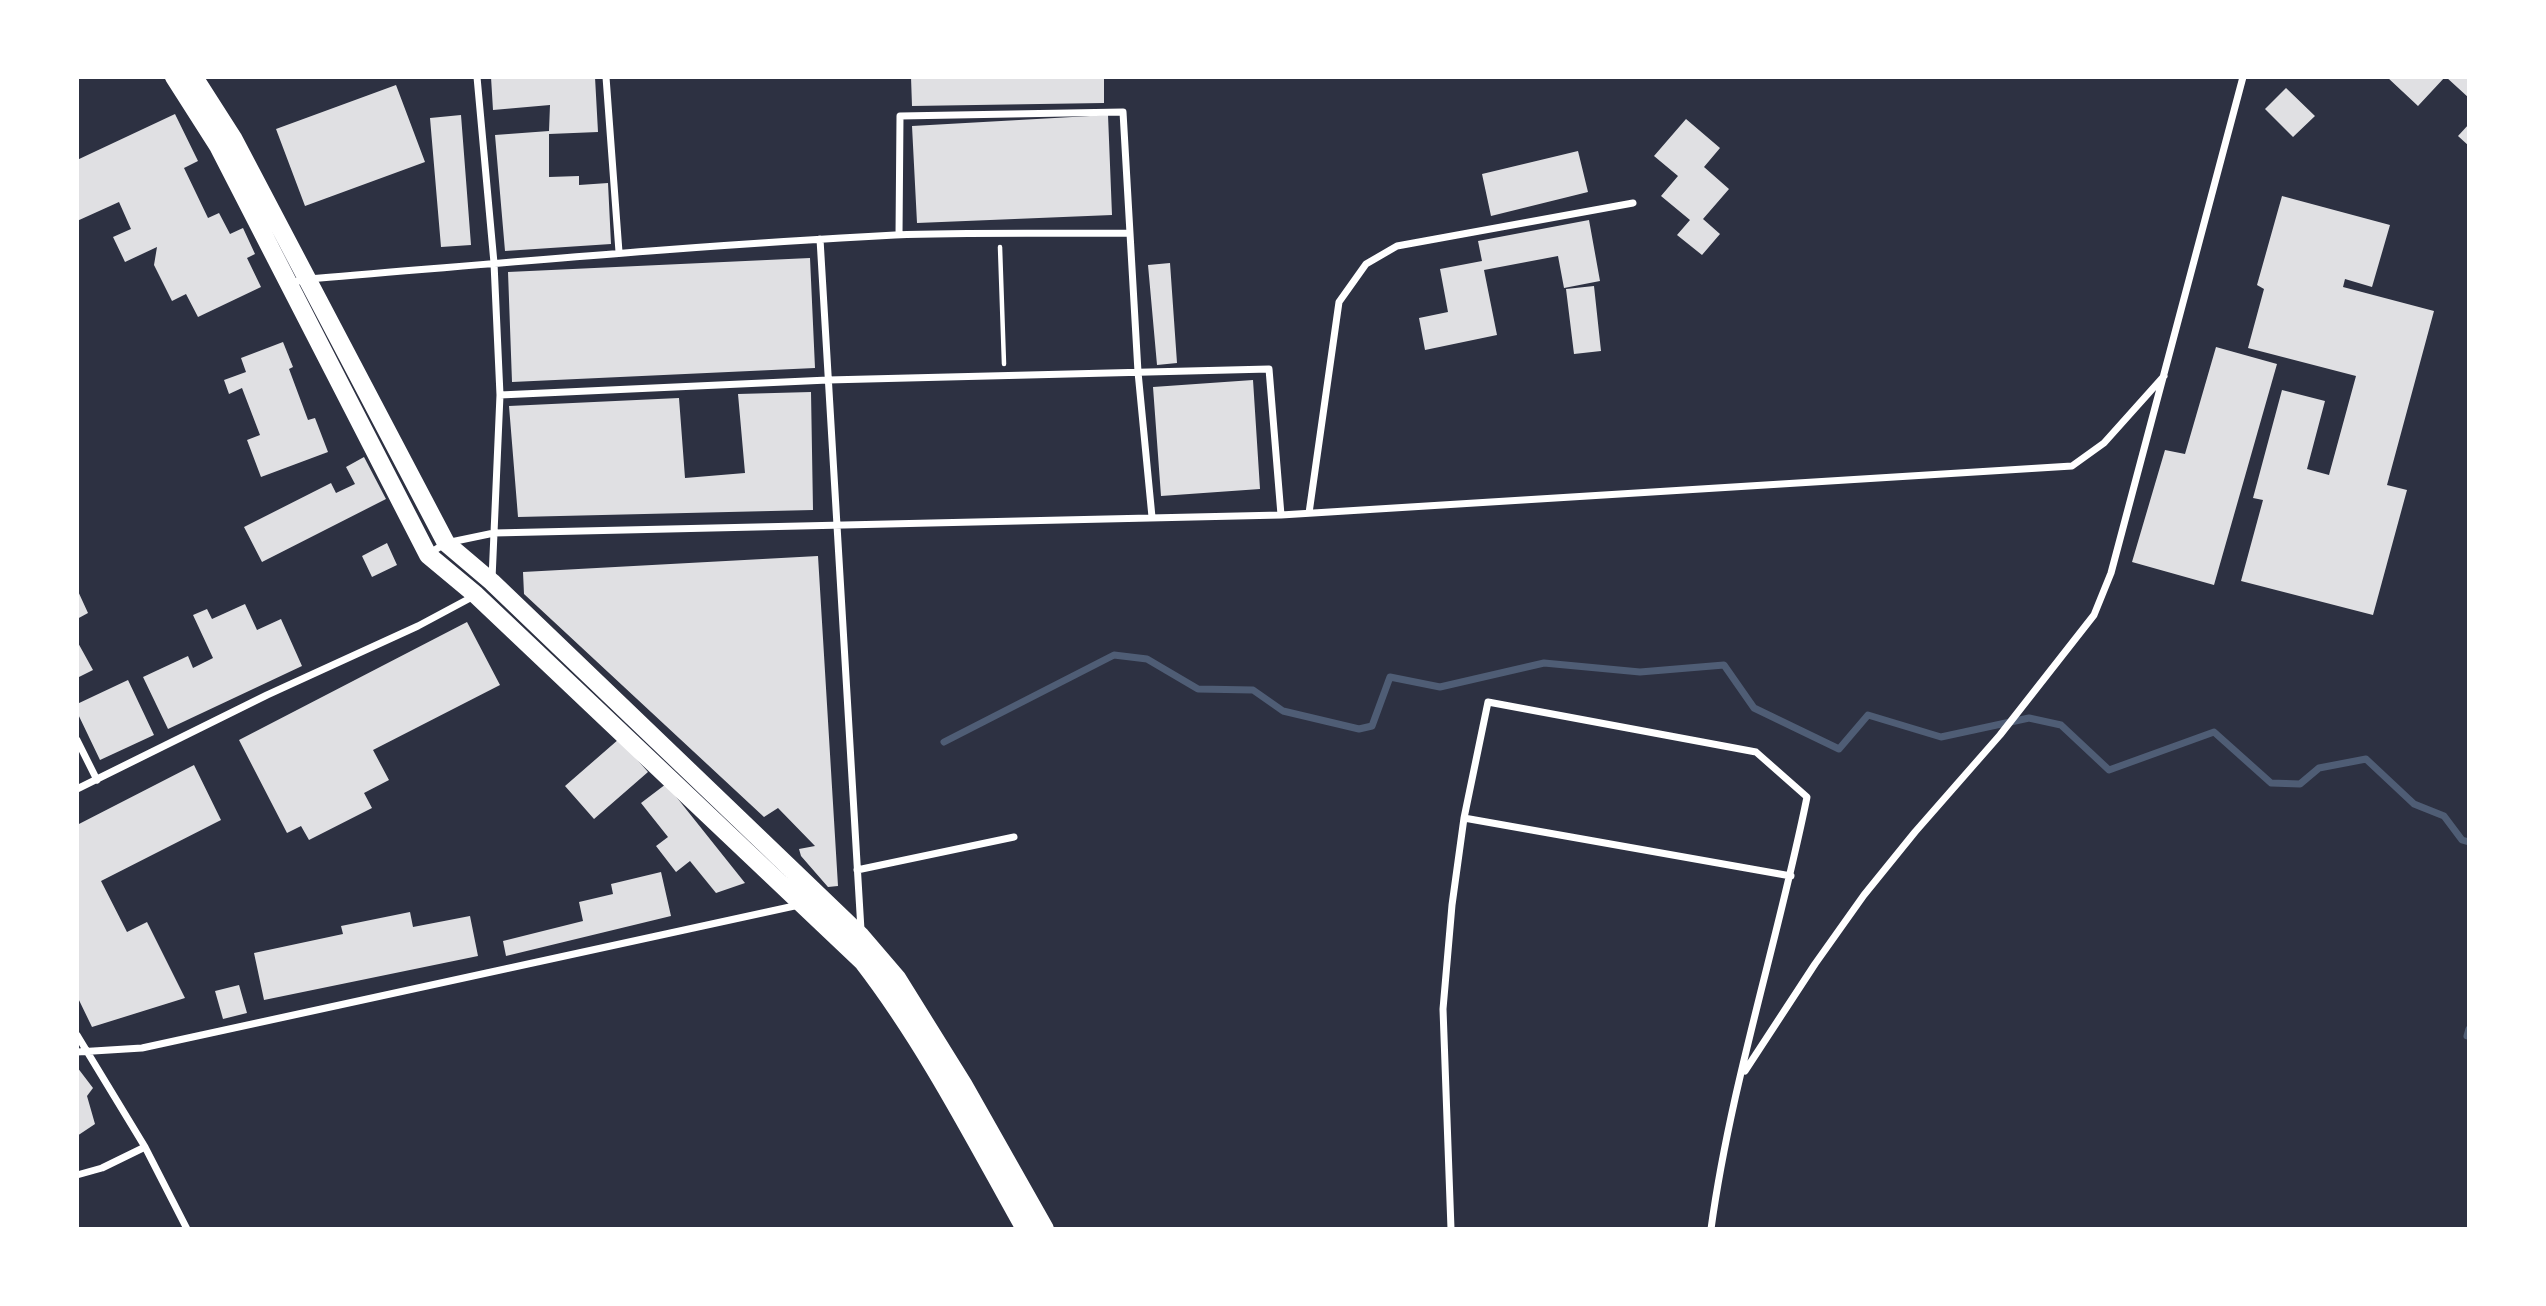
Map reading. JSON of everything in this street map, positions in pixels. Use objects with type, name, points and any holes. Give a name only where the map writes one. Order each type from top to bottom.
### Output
[{"type":"main road","points":[[174,77],[299,281],[446,543],[492,583],[861,936],[897,978],[963,1084],[1045,1229]]},
{"type":"main road","points":[[194,77],[233,138],[428,555],[476,595],[863,962],[883,988],[949,1093],[1025,1229]]},
{"type":"street","points":[[77,789],[267,695],[418,626],[476,595],[492,583],[500,395],[494,263],[477,77]]},
{"type":"street","points":[[606,77],[619,252]]},
{"type":"street","points":[[1741,1077],[1864,895],[1915,832],[2000,736],[2094,615],[2111,573],[2243,77]]},
{"type":"street","points":[[898,235],[900,116],[1123,112],[1138,372],[1152,517]]},
{"type":"street","points":[[1309,513],[1339,302],[1366,264],[1397,246],[1633,202]]},
{"type":"street","points":[[299,281],[619,252],[820,239],[898,235],[1129,233]]},
{"type":"street","points":[[820,239],[863,962]]},
{"type":"street","points":[[500,395],[828,380],[1269,369],[1281,515]]},
{"type":"street","points":[[428,555],[446,543],[494,533],[837,523],[1281,515],[2072,467],[2104,443],[2164,376]]},
{"type":"street","points":[[1451,1229],[1443,1009],[1452,905],[1464,818],[1488,702],[1756,752],[1807,797],[1791,876],[1741,1077],[1716,1196],[1712,1229]]},
{"type":"street","points":[[77,740],[97,780]]},
{"type":"street","points":[[1464,818],[1791,876]]},
{"type":"street","points":[[858,870],[1014,837]]},
{"type":"street","points":[[77,1052],[142,1048],[802,904],[818,895]]},
{"type":"street","points":[[77,1035],[145,1147],[187,1229]]},
{"type":"street","points":[[77,1175],[102,1168],[145,1147]]},
{"type":"path","points":[[999,234],[1004,375]]},
{"type":"building","points":[[491,77],[595,77],[598,132],[549,134],[549,177],[579,176],[579,185],[608,183],[611,244],[505,251],[495,135],[549,131],[550,105],[493,110]]},
{"type":"building","points":[[911,77],[1104,77],[1104,103],[912,106]]},
{"type":"building","points":[[2387,77],[2445,77],[2418,106]]},
{"type":"building","points":[[2446,77],[2469,77],[2469,98]]},
{"type":"building","points":[[396,85],[425,162],[305,206],[276,129]]},
{"type":"building","points":[[2286,88],[2315,116],[2293,137],[2265,109]]},
{"type":"building","points":[[175,114],[198,161],[184,168],[208,218],[219,213],[230,234],[243,228],[255,254],[247,258],[261,287],[198,317],[186,294],[172,301],[154,265],[157,247],[125,262],[113,237],[131,229],[119,202],[77,221],[77,160]]},
{"type":"building","points":[[461,115],[471,245],[441,247],[430,118]]},
{"type":"building","points":[[1108,115],[1112,215],[917,223],[912,126]]},
{"type":"building","points":[[1686,119],[1720,148],[1704,167],[1729,189],[1703,219],[1720,234],[1702,255],[1677,235],[1690,220],[1661,196],[1678,176],[1654,156]]},
{"type":"building","points":[[2469,124],[2469,146],[2458,136]]},
{"type":"building","points":[[1578,151],[1588,192],[1491,216],[1482,174]]},
{"type":"building","points":[[2282,196],[2390,225],[2372,287],[2345,279],[2343,287],[2434,311],[2387,485],[2407,490],[2373,615],[2241,581],[2263,500],[2253,498],[2282,390],[2325,401],[2307,469],[2329,475],[2356,376],[2248,348],[2264,289],[2257,285]]},
{"type":"building","points":[[1589,220],[1600,281],[1564,288],[1558,256],[1484,270],[1497,335],[1425,350],[1419,318],[1448,312],[1440,269],[1482,261],[1478,241]]},
{"type":"building","points":[[810,258],[815,368],[512,382],[508,272]]},
{"type":"building","points":[[1170,263],[1177,363],[1157,365],[1148,265]]},
{"type":"building","points":[[1594,286],[1601,351],[1574,354],[1566,289]]},
{"type":"building","points":[[283,342],[293,367],[289,369],[308,420],[315,418],[328,452],[261,477],[247,440],[260,435],[242,388],[229,394],[224,380],[246,372],[241,358]]},
{"type":"building","points":[[2216,347],[2277,364],[2214,585],[2132,562],[2165,450],[2185,454]]},
{"type":"building","points":[[1253,380],[1260,489],[1161,496],[1153,387]]},
{"type":"building","points":[[811,392],[813,510],[518,517],[509,406],[679,398],[685,478],[745,473],[738,394]]},
{"type":"building","points":[[364,457],[386,499],[262,562],[244,527],[331,483],[336,493],[355,484],[346,467]]},
{"type":"building","points":[[387,543],[397,565],[372,577],[362,556]]},
{"type":"building","points":[[818,556],[838,886],[828,887],[801,856],[799,849],[815,846],[778,808],[764,817],[524,594],[523,572]]},
{"type":"building","points":[[77,589],[88,613],[77,619]]},
{"type":"building","points":[[245,604],[257,630],[281,619],[302,666],[168,729],[143,677],[188,656],[193,668],[213,658],[193,615],[207,609],[212,619]]},
{"type":"building","points":[[467,622],[500,685],[373,750],[389,780],[364,793],[372,808],[309,840],[301,826],[287,833],[239,740]]},
{"type":"building","points":[[77,641],[93,670],[77,678]]},
{"type":"building","points":[[128,680],[154,735],[100,760],[77,712],[77,704]]},
{"type":"building","points":[[619,739],[648,772],[594,819],[565,786]]},
{"type":"building","points":[[194,765],[221,820],[101,881],[127,932],[147,922],[185,998],[92,1027],[77,996],[77,825]]},
{"type":"building","points":[[666,784],[745,883],[716,893],[690,861],[676,872],[656,846],[668,837],[641,803]]},
{"type":"building","points":[[661,872],[671,916],[506,956],[503,941],[583,921],[579,902],[613,894],[611,884]]},
{"type":"building","points":[[410,912],[413,927],[470,916],[478,956],[264,1000],[254,953],[343,934],[341,926]]},
{"type":"building","points":[[239,985],[247,1013],[223,1019],[215,991]]},
{"type":"building","points":[[77,1067],[93,1088],[87,1096],[95,1124],[77,1136]]},
{"type":"waterway","points":[[944,742],[1114,655],[1147,659],[1198,689],[1253,690],[1283,711],[1359,729],[1372,726],[1390,677],[1440,687],[1544,663],[1640,672],[1724,665],[1754,708],[1839,749],[1868,715],[1941,737],[2029,718],[2061,725],[2109,770],[2214,732],[2271,783],[2300,784],[2319,768],[2366,759],[2414,804],[2444,816],[2462,840],[2469,842]]},
{"type":"waterway","points":[[2469,1029],[2469,1036]]}]
